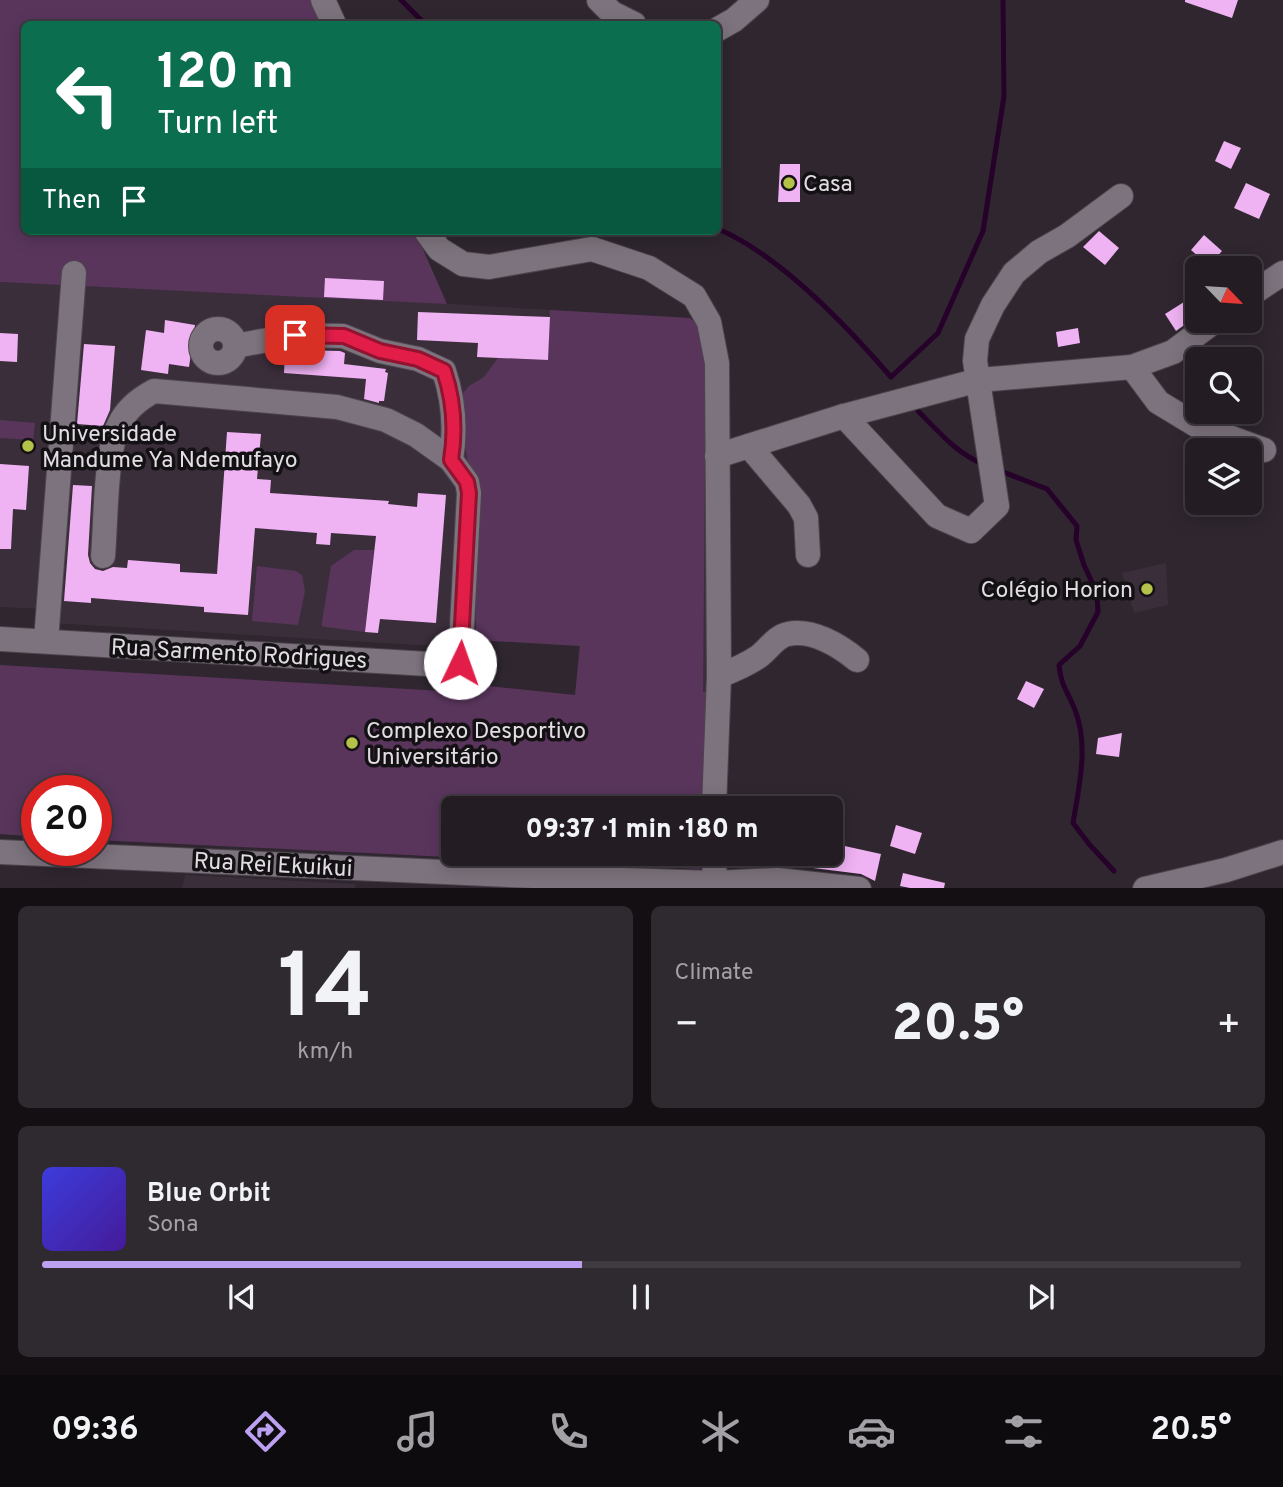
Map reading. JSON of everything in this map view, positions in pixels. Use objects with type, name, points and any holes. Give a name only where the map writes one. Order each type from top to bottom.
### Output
[{"type":"street","points":[[323,0],[333,21]]},
{"type":"street","points":[[599,0],[612,13],[628,21]]},
{"type":"street","points":[[721,27],[757,0]]},
{"type":"street","points":[[844,416],[936,516],[971,531],[997,506],[975,361],[977,339],[993,305],[1014,272],[1121,197]]},
{"type":"street","points":[[429,235],[439,249],[463,264],[489,267],[592,249],[649,268],[694,296],[709,323],[717,363],[719,676],[714,796]]},
{"type":"street","points":[[46,641],[74,273]]},
{"type":"street","points":[[1262,287],[1283,273]]},
{"type":"street","points":[[717,456],[844,416],[979,380],[1132,367],[1172,352],[1198,333]]},
{"type":"street","points":[[103,556],[110,453],[118,425],[136,401],[154,391],[337,407],[386,420],[416,435],[451,460],[455,437],[452,396],[444,371],[418,359],[380,351],[344,336],[295,335],[235,346]]},
{"type":"street","points":[[1132,367],[1158,402],[1196,425],[1264,450]]},
{"type":"street","points":[[749,446],[799,505],[806,518],[808,555]]},
{"type":"street","name":"Rua Sarmento Rodrigues","points":[[0,639],[445,665],[468,662],[469,493],[467,482],[451,460]]},
{"type":"street","points":[[719,676],[760,656],[788,634],[831,642],[857,660]]},
{"type":"street","name":"Rua Rei Ekuikui","points":[[0,852],[468,881],[715,886],[777,880],[859,888]]},
{"type":"street","points":[[1145,888],[1226,870],[1283,852]]},
{"type":"street","points":[[714,866],[715,886]]},
{"type":"shaded area","points":[[0,0],[312,0],[322,21],[21,21],[21,235],[417,235],[447,304],[0,282]]},
{"type":"shaded area","name":"Universidade Mandume Ya Ndemufayo","points":[[0,282],[68,285],[43,609],[0,607]]},
{"type":"shaded area","points":[[78,286],[261,293],[690,318],[706,353],[707,692],[576,686],[579,646],[476,640],[451,647],[52,623]]},
{"type":"shaded area","points":[[550,310],[690,318],[697,324],[706,353],[703,692],[707,692],[703,796],[441,796],[441,857],[112,841],[112,775],[21,775],[21,836],[0,834],[0,665],[477,693],[478,685],[575,695],[580,646],[476,640],[476,485],[467,459],[459,398],[469,386],[484,377],[498,358],[548,360]]},
{"type":"shaded area","points":[[0,420],[35,423],[33,440],[0,438]]},
{"type":"shaded area","points":[[354,550],[374,550],[365,632],[322,626],[331,566]]},
{"type":"shaded area","name":"Colégio Horion","points":[[1166,563],[1168,605],[1134,613],[1122,573]]},
{"type":"shaded area","points":[[257,566],[296,571],[302,575],[305,591],[298,625],[252,621]]},
{"type":"shaded area","points":[[638,866],[700,866],[700,869]]},
{"type":"shaded area","points":[[185,875],[355,884],[355,888],[182,888]]},
{"type":"building","points":[[1185,0],[1238,0],[1232,18]]},
{"type":"building","points":[[1224,141],[1241,148],[1231,169],[1215,161]]},
{"type":"building","name":"Casa","points":[[780,164],[800,164],[800,202],[778,202]]},
{"type":"building","points":[[1246,183],[1270,194],[1259,219],[1234,208]]},
{"type":"building","points":[[1099,231],[1119,248],[1105,265],[1083,247]]},
{"type":"building","points":[[1204,235],[1222,251],[1218,256],[1198,256],[1191,250]]},
{"type":"building","points":[[325,278],[384,281],[383,300],[324,297]]},
{"type":"building","points":[[1184,302],[1185,324],[1176,331],[1165,314]]},
{"type":"building","points":[[418,312],[550,317],[548,360],[477,357],[478,343],[417,340]]},
{"type":"building","points":[[165,320],[195,325],[189,367],[169,364],[168,374],[141,370],[146,330],[164,333]]},
{"type":"building","points":[[1078,328],[1080,343],[1058,347],[1056,332]]},
{"type":"building","points":[[0,333],[18,334],[17,362],[0,361]]},
{"type":"building","points":[[84,344],[115,346],[110,410],[103,426],[77,424]]},
{"type":"building","points":[[340,351],[345,353],[344,364],[386,369],[385,372],[388,373],[384,401],[379,403],[364,399],[366,379],[284,373],[285,352]]},
{"type":"building","points":[[227,432],[261,434],[257,479],[271,480],[270,493],[389,501],[388,504],[417,507],[418,493],[446,495],[436,623],[380,619],[378,633],[365,632],[376,536],[331,533],[330,545],[316,544],[317,533],[255,528],[248,615],[204,612],[204,607],[91,598],[91,603],[64,601],[73,485],[92,486],[88,555],[95,569],[103,571],[113,567],[127,568],[128,560],[180,564],[180,572],[217,574]]},
{"type":"building","points":[[0,464],[29,466],[26,510],[13,509],[11,549],[0,549]]},
{"type":"building","points":[[1026,681],[1044,689],[1034,708],[1017,699]]},
{"type":"building","points":[[1122,733],[1119,757],[1096,754],[1098,738]]},
{"type":"building","points":[[896,825],[922,833],[915,854],[890,846]]},
{"type":"building","points":[[843,846],[881,854],[875,881],[861,874],[813,868],[843,866]]},
{"type":"building","points":[[903,873],[945,883],[944,888],[900,886]]},
{"type":"waterway","points":[[401,0],[422,21]]},
{"type":"waterway","points":[[721,231],[765,256],[788,274],[833,315],[891,377],[938,333],[983,231],[1004,96],[1003,0]]},
{"type":"waterway","points":[[918,411],[956,448],[983,464]]},
{"type":"waterway","points":[[998,470],[1047,489],[1077,526],[1076,540],[1097,593],[1098,612],[1080,646],[1059,665],[1063,684],[1079,723],[1081,737],[1082,766],[1073,823],[1114,871]]},
{"type":"place","name":"Casa","points":[[789,183]]},
{"type":"place","name":"Universidade Mandume Ya Ndemufayo","points":[[28,446]]},
{"type":"place","name":"Colégio Horion","points":[[1147,589]]},
{"type":"place","name":"Complexo Desportivo Universitário","points":[[352,743]]},
{"type":"route","points":[[295,335],[344,336],[380,351],[418,359],[444,371],[452,396],[455,437],[451,460],[467,482],[469,493],[460,663]]}]
